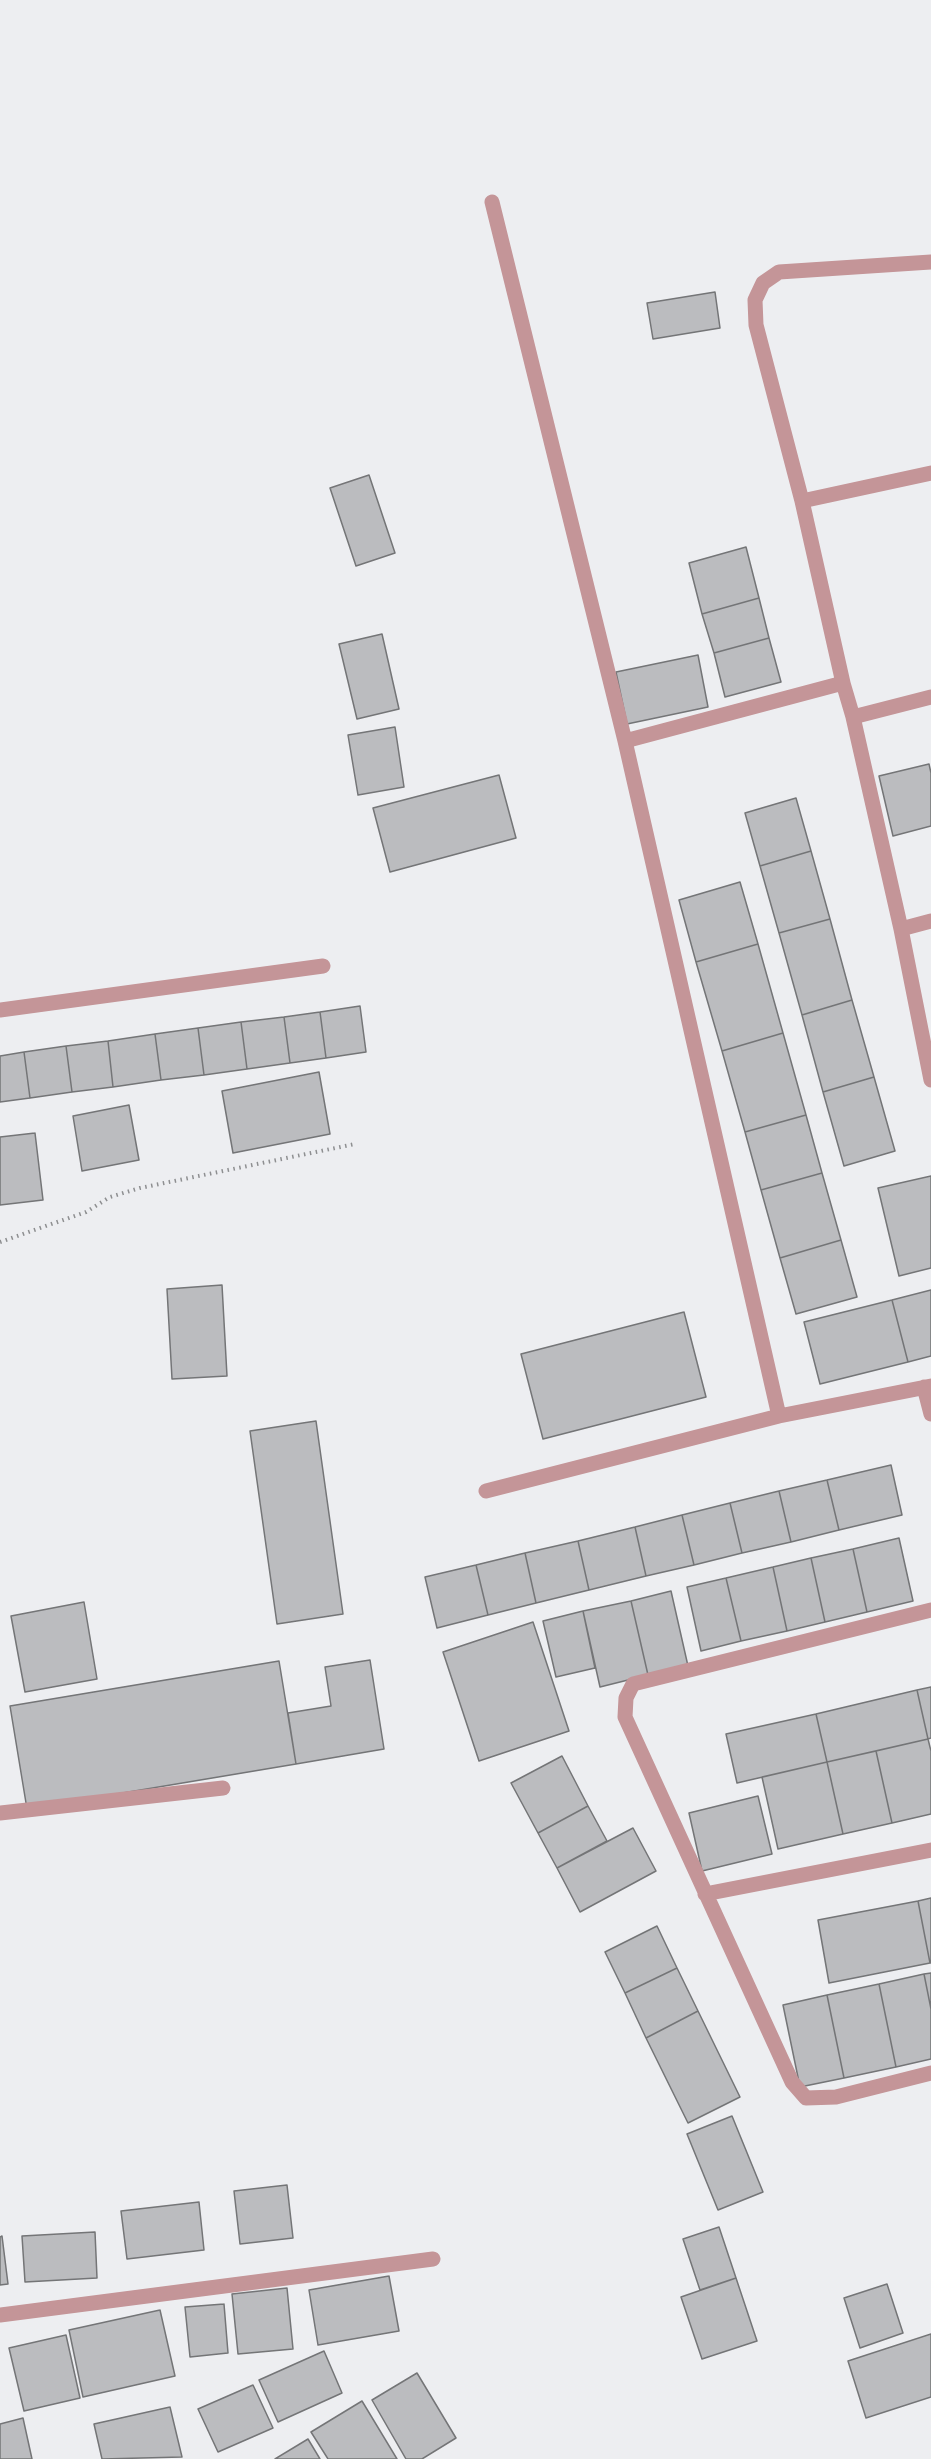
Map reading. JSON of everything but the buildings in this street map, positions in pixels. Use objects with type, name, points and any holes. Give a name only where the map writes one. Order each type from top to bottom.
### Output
[{"type":"street","points":[[492,202],[626,741],[779,1416]]},
{"type":"street","points":[[931,262],[779,272],[763,283],[755,300],[756,325],[802,501],[843,683],[853,717],[901,929],[931,1080]]},
{"type":"street","points":[[802,501],[931,473]]},
{"type":"street","points":[[626,741],[843,683]]},
{"type":"street","points":[[853,717],[931,697]]},
{"type":"street","points":[[901,929],[931,921]]},
{"type":"street","points":[[0,1010],[323,966]]},
{"type":"street","points":[[486,1491],[779,1416],[928,1387],[931,1414]]},
{"type":"street","points":[[931,1610],[633,1684],[626,1698],[625,1717],[792,2082],[806,2098],[836,2097],[931,2073]]},
{"type":"street","points":[[0,1813],[223,1788]]},
{"type":"street","points":[[705,1894],[931,1850]]},
{"type":"street","points":[[0,2315],[433,2259]]},
{"type":"path","points":[[0,1242],[86,1212],[110,1197],[140,1188],[355,1144]]}]
